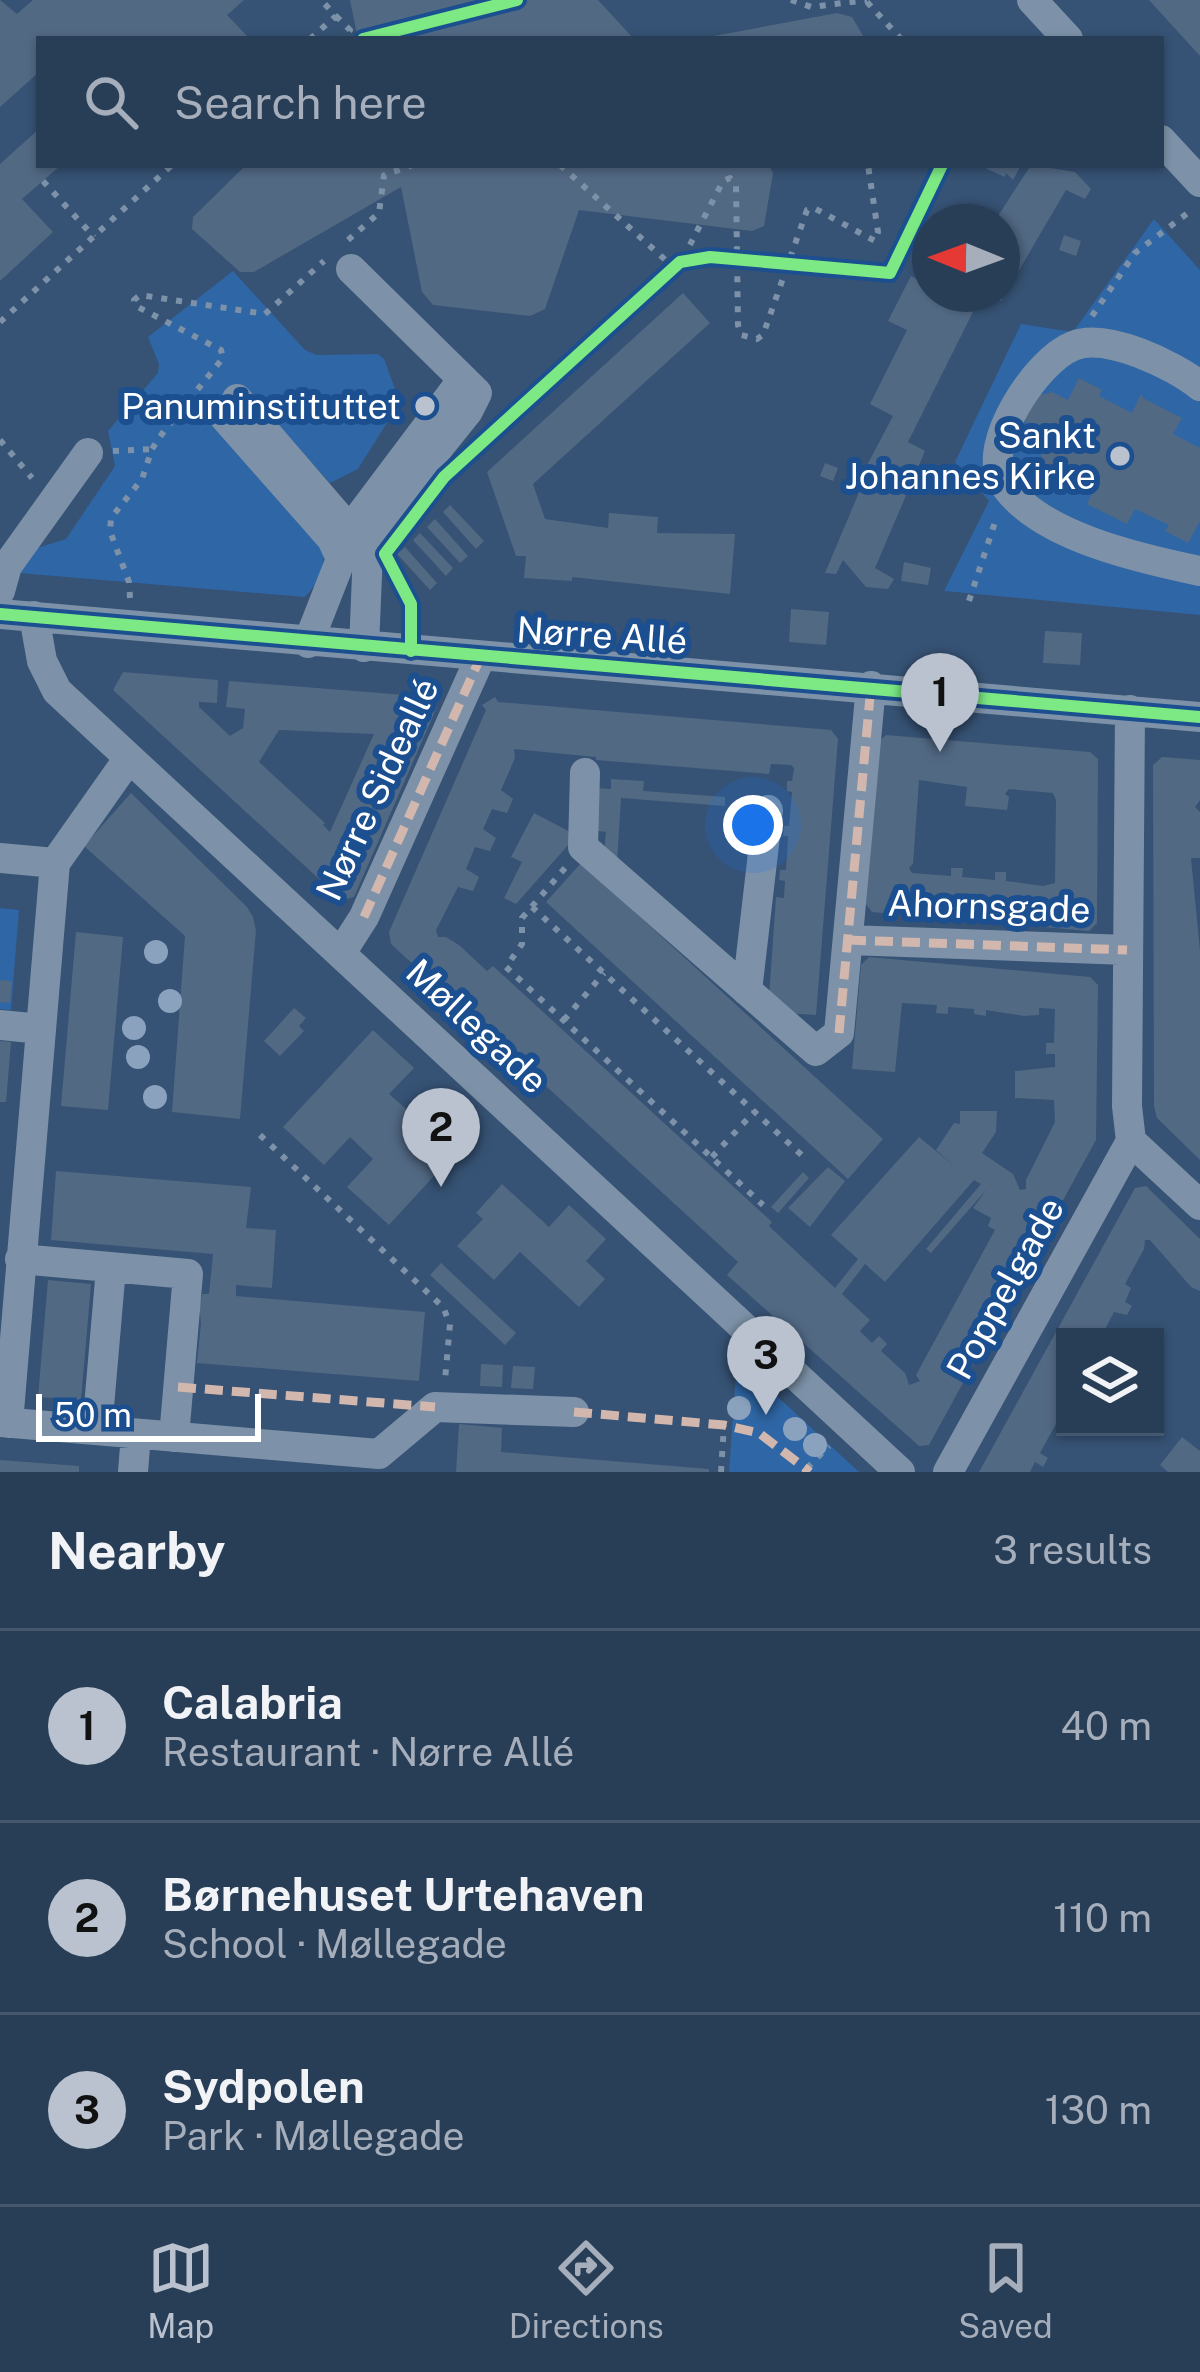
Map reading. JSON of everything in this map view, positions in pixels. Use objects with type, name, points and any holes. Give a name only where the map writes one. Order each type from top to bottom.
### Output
[{"type":"street","points":[[1032,0],[1065,36]]},
{"type":"street","points":[[1164,143],[1200,182]]},
{"type":"street","points":[[308,643],[354,546],[391,507],[470,386],[342,256]]},
{"type":"street","points":[[1200,386],[1179,369],[1130,350],[1094,342],[1074,345],[1040,368],[1006,425],[996,463],[1003,483],[1029,509],[1079,538],[1130,556],[1200,571]]},
{"type":"street","points":[[229,406],[354,546],[364,647]]},
{"type":"street","points":[[0,591],[7,566],[88,453]]},
{"type":"street","name":"Nørre Allé","points":[[0,614],[1200,717]]},
{"type":"street","name":"Møllegade","points":[[34,616],[42,661],[57,691],[900,1472]]},
{"type":"street","name":"Nørre Sideallé","points":[[341,953],[364,917],[481,656]]},
{"type":"street","points":[[585,773],[583,847],[816,1051],[839,1033],[871,686]]},
{"type":"street","name":"Ahornsgade","points":[[1130,710],[1127,1106],[1131,1141]]},
{"type":"street","points":[[129,758],[55,863],[41,1029],[14,1249],[4,1423],[379,1454],[435,1407],[574,1412]]},
{"type":"street","points":[[747,991],[768,810]]},
{"type":"street","points":[[0,858],[55,863]]},
{"type":"street","name":"Ahornsgade","points":[[848,940],[1127,950]]},
{"type":"street","points":[[0,1025],[41,1029]]},
{"type":"street","points":[[1131,1141],[1200,1205]]},
{"type":"street","name":"Poppelgade","points":[[948,1472],[1131,1141]]},
{"type":"street","points":[[14,1249],[111,1268],[188,1274],[174,1437]]},
{"type":"street","points":[[98,1430],[111,1268]]},
{"type":"street","points":[[133,1472],[136,1434]]},
{"type":"path","points":[[321,0],[350,31],[345,36]]},
{"type":"path","points":[[791,0],[811,7],[866,0],[898,36]]},
{"type":"path","points":[[313,36],[336,16]]},
{"type":"path","points":[[0,322],[169,168]]},
{"type":"path","points":[[130,626],[129,582],[110,531],[111,518],[142,479],[164,431],[224,358],[221,350],[136,306],[134,300],[140,295],[265,314],[342,256],[379,213],[384,175],[404,168]]},
{"type":"path","points":[[563,168],[671,265],[680,264],[723,181],[730,178],[736,185],[738,325],[740,335],[757,339],[763,335],[807,210],[814,208],[875,241],[878,232],[868,168]]},
{"type":"path","points":[[43,181],[94,237]]},
{"type":"path","points":[[1074,345],[1136,253],[1200,203]]},
{"type":"path","points":[[94,237],[138,222]]},
{"type":"path","points":[[663,277],[680,262],[710,257],[755,261]]},
{"type":"path","points":[[778,263],[800,265]]},
{"type":"path","points":[[1,444],[53,502]]},
{"type":"path","points":[[969,601],[994,530],[1003,483]]},
{"type":"path","points":[[583,847],[522,918],[522,944],[506,967],[764,1205]]},
{"type":"path","points":[[532,907],[807,1160]]},
{"type":"path","points":[[564,1020],[604,973]]},
{"type":"path","points":[[712,1156],[754,1112]]},
{"type":"path","points":[[260,1135],[443,1307],[450,1324],[442,1407]]},
{"type":"path","points":[[721,1472],[724,1426]]},
{"type":"shaded area","points":[[1154,219],[1200,270],[1200,615],[944,591],[989,501],[955,462],[1021,324],[1073,332]]},
{"type":"shaded area","points":[[233,271],[305,350],[317,355],[378,354],[400,402],[358,469],[330,483],[246,391],[320,542],[323,565],[316,584],[305,597],[19,573],[34,549],[66,539],[115,466],[108,431],[158,373],[148,337]]},
{"type":"shaded area","points":[[0,908],[19,910],[11,1010],[0,1009]]},
{"type":"shaded area","points":[[737,1359],[859,1472],[729,1472]]},
{"type":"building","points":[[0,0],[17,14],[33,0],[244,0],[227,15],[247,36],[36,36],[36,75],[0,107]]},
{"type":"building","points":[[350,0],[598,0],[631,36],[357,36]]},
{"type":"building","points":[[1149,0],[1200,0],[1200,56]]},
{"type":"building","points":[[837,13],[852,17],[863,36],[714,36]]},
{"type":"building","points":[[36,132],[36,168],[58,168],[22,199],[53,232],[0,281],[0,164]]},
{"type":"building","points":[[243,168],[770,168],[773,173],[764,226],[752,231],[579,210],[545,309],[530,316],[433,305],[422,292],[401,187],[254,272],[240,272],[192,229],[193,217]]},
{"type":"building","points":[[1019,168],[1013,180],[1006,173],[1005,177],[987,169]]},
{"type":"building","points":[[1029,168],[1075,172],[1091,189],[1085,199],[1066,190],[1020,269],[1020,204],[1006,204]]},
{"type":"building","points":[[1064,235],[1081,241],[1076,256],[1059,250]]},
{"type":"building","points":[[911,276],[912,312],[973,312],[908,442],[925,451],[875,568],[894,579],[888,589],[866,587],[843,560],[836,574],[825,573],[865,469],[893,416],[870,404],[907,330],[888,321]]},
{"type":"building","points":[[683,293],[710,323],[533,484],[545,519],[608,528],[609,513],[658,517],[657,533],[735,534],[730,594],[572,577],[572,581],[524,578],[526,556],[516,556],[487,472]]},
{"type":"building","name":"Sankt Johannes Kirke","points":[[1079,378],[1102,390],[1099,396],[1132,413],[1141,394],[1182,418],[1173,434],[1200,448],[1200,521],[1188,543],[1165,531],[1169,525],[1135,509],[1127,524],[1087,504],[1095,487],[1061,471],[1058,477],[1036,466],[1047,444],[1030,435],[1024,416],[1033,397],[1052,392],[1068,400]]},
{"type":"building","points":[[825,463],[838,468],[833,481],[820,476]]},
{"type":"building","points":[[450,505],[484,541],[476,549],[443,512]]},
{"type":"building","points":[[435,519],[468,556],[460,563],[427,527]]},
{"type":"building","points":[[420,533],[453,568],[446,576],[413,540]]},
{"type":"building","points":[[405,547],[437,583],[430,590],[397,554]]},
{"type":"building","points":[[904,562],[931,568],[928,585],[901,581]]},
{"type":"building","points":[[791,609],[829,612],[826,645],[789,642]]},
{"type":"building","points":[[1045,631],[1082,633],[1080,665],[1043,663]]},
{"type":"building","points":[[123,672],[218,680],[217,703],[199,702],[199,707],[230,736],[243,728],[245,709],[226,707],[229,681],[430,697],[437,707],[354,897],[342,900],[113,690]],"holes":[[[279,730],[374,734],[330,832],[259,762]]]},
{"type":"building","points":[[495,697],[498,702],[831,730],[838,739],[816,1015],[785,1013],[769,997],[776,897],[784,898],[785,881],[779,880],[780,870],[786,870],[788,836],[783,836],[784,826],[789,826],[791,765],[771,764],[769,774],[514,749],[515,758],[501,790],[513,799],[507,813],[492,809],[483,829],[496,838],[490,851],[475,847],[466,869],[479,877],[473,891],[458,887],[436,930],[438,937],[459,945],[487,971],[493,966],[772,1222],[769,1226],[835,1288],[858,1259],[831,1235],[919,1137],[958,1169],[936,1150],[954,1123],[960,1124],[960,1111],[997,1111],[996,1132],[982,1153],[1013,1174],[1020,1190],[1026,1189],[1055,1122],[1054,1100],[1015,1098],[1015,1071],[1055,1067],[1055,1054],[1046,1054],[1046,1043],[1054,1043],[1055,1009],[1039,1008],[1039,1015],[1024,1016],[986,1010],[986,1016],[974,1014],[974,1009],[948,1007],[948,1014],[936,1013],[937,1005],[902,1003],[895,1072],[852,1069],[861,965],[869,957],[1090,977],[1098,985],[1096,1140],[929,1445],[919,1446],[727,1275],[738,1262],[391,944],[389,932],[486,710],[482,705]],"holes":[[[974,1180],[981,1184],[926,1249],[931,1253],[987,1189],[973,1208],[991,1218],[988,1226],[995,1230],[916,1375],[920,1381],[909,1385],[905,1373],[881,1351],[887,1344],[879,1336],[872,1343],[860,1331],[870,1320],[842,1294],[865,1264],[885,1282]]]},
{"type":"building","points":[[886,735],[1090,752],[1098,759],[1097,923],[1089,931],[872,912],[865,903],[877,743]],"holes":[[[919,780],[967,787],[965,806],[1007,810],[1009,789],[1053,793],[1055,883],[1006,881],[1006,872],[995,872],[995,880],[962,877],[963,868],[951,868],[951,876],[912,873]]]},
{"type":"building","points":[[1162,757],[1200,760],[1200,800],[1195,807],[1200,812],[1200,858],[1191,858],[1200,951],[1200,1160],[1157,1118],[1154,1106],[1153,765]]},
{"type":"building","points":[[611,779],[644,781],[643,791],[725,797],[725,806],[621,798],[617,864],[604,854],[606,832],[591,830],[593,788],[611,789]]},
{"type":"building","points":[[131,793],[253,917],[256,930],[240,1119],[172,1112],[185,936],[84,846]]},
{"type":"building","points":[[534,813],[572,833],[570,843],[516,904],[504,898],[522,862],[511,857]]},
{"type":"building","points":[[581,863],[883,1139],[848,1179],[546,902]]},
{"type":"building","points":[[76,932],[123,937],[108,1110],[61,1106]]},
{"type":"building","points":[[0,980],[12,981],[10,1003],[0,1002]]},
{"type":"building","points":[[294,1008],[306,1018],[299,1026],[304,1031],[280,1056],[264,1041]]},
{"type":"building","points":[[373,1030],[414,1068],[389,1094],[413,1115],[437,1088],[479,1127],[389,1225],[347,1187],[373,1159],[350,1137],[324,1165],[283,1127]]},
{"type":"building","points":[[0,1041],[11,1042],[6,1102],[0,1102]]},
{"type":"building","points":[[828,1167],[845,1181],[810,1227],[788,1208]]},
{"type":"building","points":[[56,1171],[251,1187],[246,1228],[276,1230],[272,1288],[236,1285],[236,1296],[425,1312],[419,1381],[197,1363],[201,1323],[197,1302],[202,1294],[209,1294],[213,1254],[51,1240]]},
{"type":"building","points":[[803,1172],[809,1178],[778,1213],[771,1207]]},
{"type":"building","points":[[502,1184],[549,1227],[569,1205],[606,1239],[586,1261],[605,1279],[579,1307],[520,1252],[494,1280],[457,1246],[483,1219],[476,1213]]},
{"type":"building","points":[[1146,1186],[1200,1239],[1200,1291],[1145,1240],[1125,1284],[1131,1288],[1125,1302],[1132,1306],[1127,1315],[1114,1312],[1106,1328],[1058,1328],[1135,1188]]},
{"type":"building","points":[[441,1263],[516,1333],[505,1345],[430,1275]]},
{"type":"building","points":[[48,1280],[91,1284],[81,1400],[38,1397]]},
{"type":"building","points":[[1056,1332],[1056,1424],[1040,1453],[1048,1458],[1043,1467],[1035,1462],[1030,1472],[979,1472]]},
{"type":"building","points":[[481,1364],[503,1365],[502,1387],[480,1386]]},
{"type":"building","points":[[513,1366],[535,1367],[533,1389],[511,1388]]},
{"type":"building","points":[[459,1424],[502,1428],[501,1452],[709,1472],[456,1472]]},
{"type":"building","points":[[1182,1437],[1200,1451],[1200,1472],[1168,1472],[1160,1465]]},
{"type":"building","points":[[0,1460],[79,1466],[79,1472],[0,1472]]},
{"type":"marked path","points":[[364,917],[481,656]]},
{"type":"marked path","points":[[839,1033],[871,686]]},
{"type":"marked path","points":[[848,940],[1127,950]]},
{"type":"marked path","points":[[178,1387],[435,1407]]},
{"type":"marked path","points":[[574,1412],[724,1425],[759,1433],[810,1472]]},
{"type":"cycle path","points":[[375,36],[517,0]]},
{"type":"cycle path","points":[[411,651],[411,604],[385,554],[444,477],[680,262],[710,257],[890,273],[941,168]]},
{"type":"cycle path","points":[[0,614],[1200,717]]},
{"type":"place","name":"Panuminstituttet","points":[[425,406]]},
{"type":"place","name":"Sankt Johannes Kirke","points":[[1120,456]]},
{"type":"place","name":"Calabria","points":[[940,752]]},
{"type":"place","name":"Børnehuset Urtehaven","points":[[441,1187]]},
{"type":"place","name":"Sydpolen","points":[[766,1415]]}]
